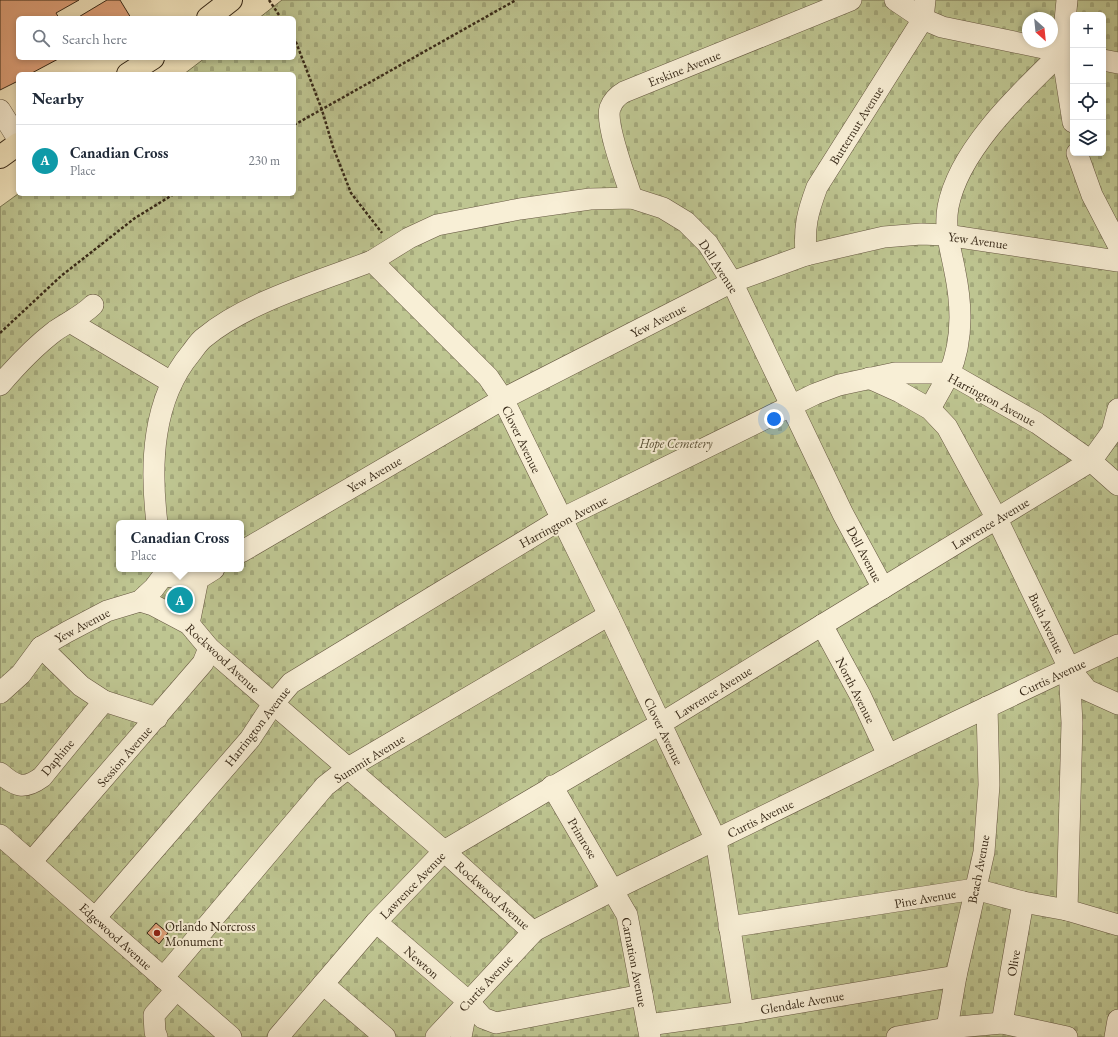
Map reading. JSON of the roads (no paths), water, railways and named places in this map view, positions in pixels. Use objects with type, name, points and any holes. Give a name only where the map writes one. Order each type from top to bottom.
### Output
[{"type":"main road","points":[[211,16],[231,0]]},
{"type":"main road","points":[[131,72],[149,60]]},
{"type":"main road","points":[[0,157],[16,145]]},
{"type":"lane","name":"Erskine Avenue","points":[[632,198],[612,131],[610,109],[615,98],[624,92],[851,0]]},
{"type":"lane","points":[[895,0],[924,9],[942,27],[1067,53]]},
{"type":"lane","points":[[1066,0],[1067,53],[1073,120]]},
{"type":"lane","name":"Butternut Avenue","points":[[806,255],[805,233],[808,212],[817,187],[924,9]]},
{"type":"lane","points":[[930,409],[949,373],[960,330],[960,298],[946,236],[948,206],[959,174],[974,150],[1001,115],[1067,53]]},
{"type":"lane","points":[[1106,61],[1118,63]]},
{"type":"lane","points":[[0,110],[16,136]]},
{"type":"lane","points":[[1078,156],[1092,195],[1118,245]]},
{"type":"lane","name":"Dell Avenue","points":[[372,261],[409,238],[437,225],[520,209],[590,199],[632,198],[663,208],[686,222],[708,244],[732,282],[843,514],[883,588]]},
{"type":"lane","name":"Yew Avenue","points":[[244,550],[503,400],[732,282],[806,255],[884,237],[921,234],[946,236],[1118,261]]},
{"type":"lane","points":[[157,520],[154,495],[155,443],[166,394],[180,367],[203,338],[230,319],[264,303],[372,261]]},
{"type":"lane","name":"Clover Avenue","points":[[372,261],[488,377],[503,400],[609,615],[716,840],[743,1012]]},
{"type":"lane","points":[[0,385],[26,354],[93,304]]},
{"type":"lane","points":[[70,322],[172,382]]},
{"type":"lane","name":"Harrington Avenue","points":[[96,917],[250,739],[273,704],[291,683],[561,519],[790,405],[839,385],[870,378],[895,373],[949,373],[1037,423],[1091,461],[1118,485]]},
{"type":"lane","name":"Bush Avenue","points":[[870,378],[900,392],[930,409],[947,427],[997,519],[1069,668],[1072,723],[1067,910]]},
{"type":"lane","points":[[1091,461],[1112,432],[1118,409]]},
{"type":"lane","name":"Lawrence Avenue","points":[[278,1037],[376,922],[444,851],[552,786],[660,724],[1091,461]]},
{"type":"lane","name":"Yew Avenue","points":[[0,693],[21,674],[41,648],[67,632],[107,611],[140,601],[154,588],[163,572],[206,574],[189,624]]},
{"type":"lane","name":"Rockwood Avenue","points":[[140,601],[154,605],[189,624],[209,648],[444,851],[533,932]]},
{"type":"lane","name":"Summit Avenue","points":[[157,1037],[154,1014],[169,984],[325,786],[348,768],[609,615]]},
{"type":"lane","name":"North Avenue","points":[[822,624],[860,695],[888,755]]},
{"type":"lane","name":"Curtis Avenue","points":[[436,1037],[533,932],[614,890],[888,755],[1118,645]]},
{"type":"lane","points":[[41,648],[81,686],[104,701],[157,718]]},
{"type":"lane","name":"Session Avenue","points":[[32,861],[203,663],[209,648]]},
{"type":"lane","points":[[1069,668],[1087,690],[1118,704]]},
{"type":"lane","name":"Daphine","points":[[0,772],[15,784],[24,786],[42,777],[104,701]]},
{"type":"lane","name":"Beach Avenue","points":[[947,1028],[956,976],[984,852],[989,785],[987,707]]},
{"type":"lane","name":"Primrose","points":[[552,786],[614,890]]},
{"type":"lane","name":"Edgewood Avenue","points":[[0,835],[32,861],[169,984],[231,1037]]},
{"type":"lane","name":"Pine Avenue","points":[[729,927],[975,889],[1023,902],[1067,910],[1118,925]]},
{"type":"lane","name":"Carnation Avenue","points":[[614,890],[627,915],[649,1031]]},
{"type":"lane","name":"Olive","points":[[1002,1023],[1023,902]]},
{"type":"lane","name":"Newton","points":[[376,922],[468,1001],[483,1018],[496,1023],[642,995]]},
{"type":"lane","name":"Glendale Avenue","points":[[649,1031],[743,1012],[956,976]]},
{"type":"lane","points":[[323,984],[385,1037]]},
{"type":"lane","points":[[461,1037],[468,1001]]},
{"type":"lane","points":[[1115,1037],[1118,1020]]},
{"type":"lane","points":[[897,1037],[947,1028],[1002,1023],[1032,1034],[1067,1037]]},
{"type":"place","name":"Canadian Cross","points":[[180,600]]},
{"type":"place","name":"Orlando Norcross Monument","points":[[157,933]]},
{"type":"park label","name":"Hope Cemetery","points":[[676,443]]}]
